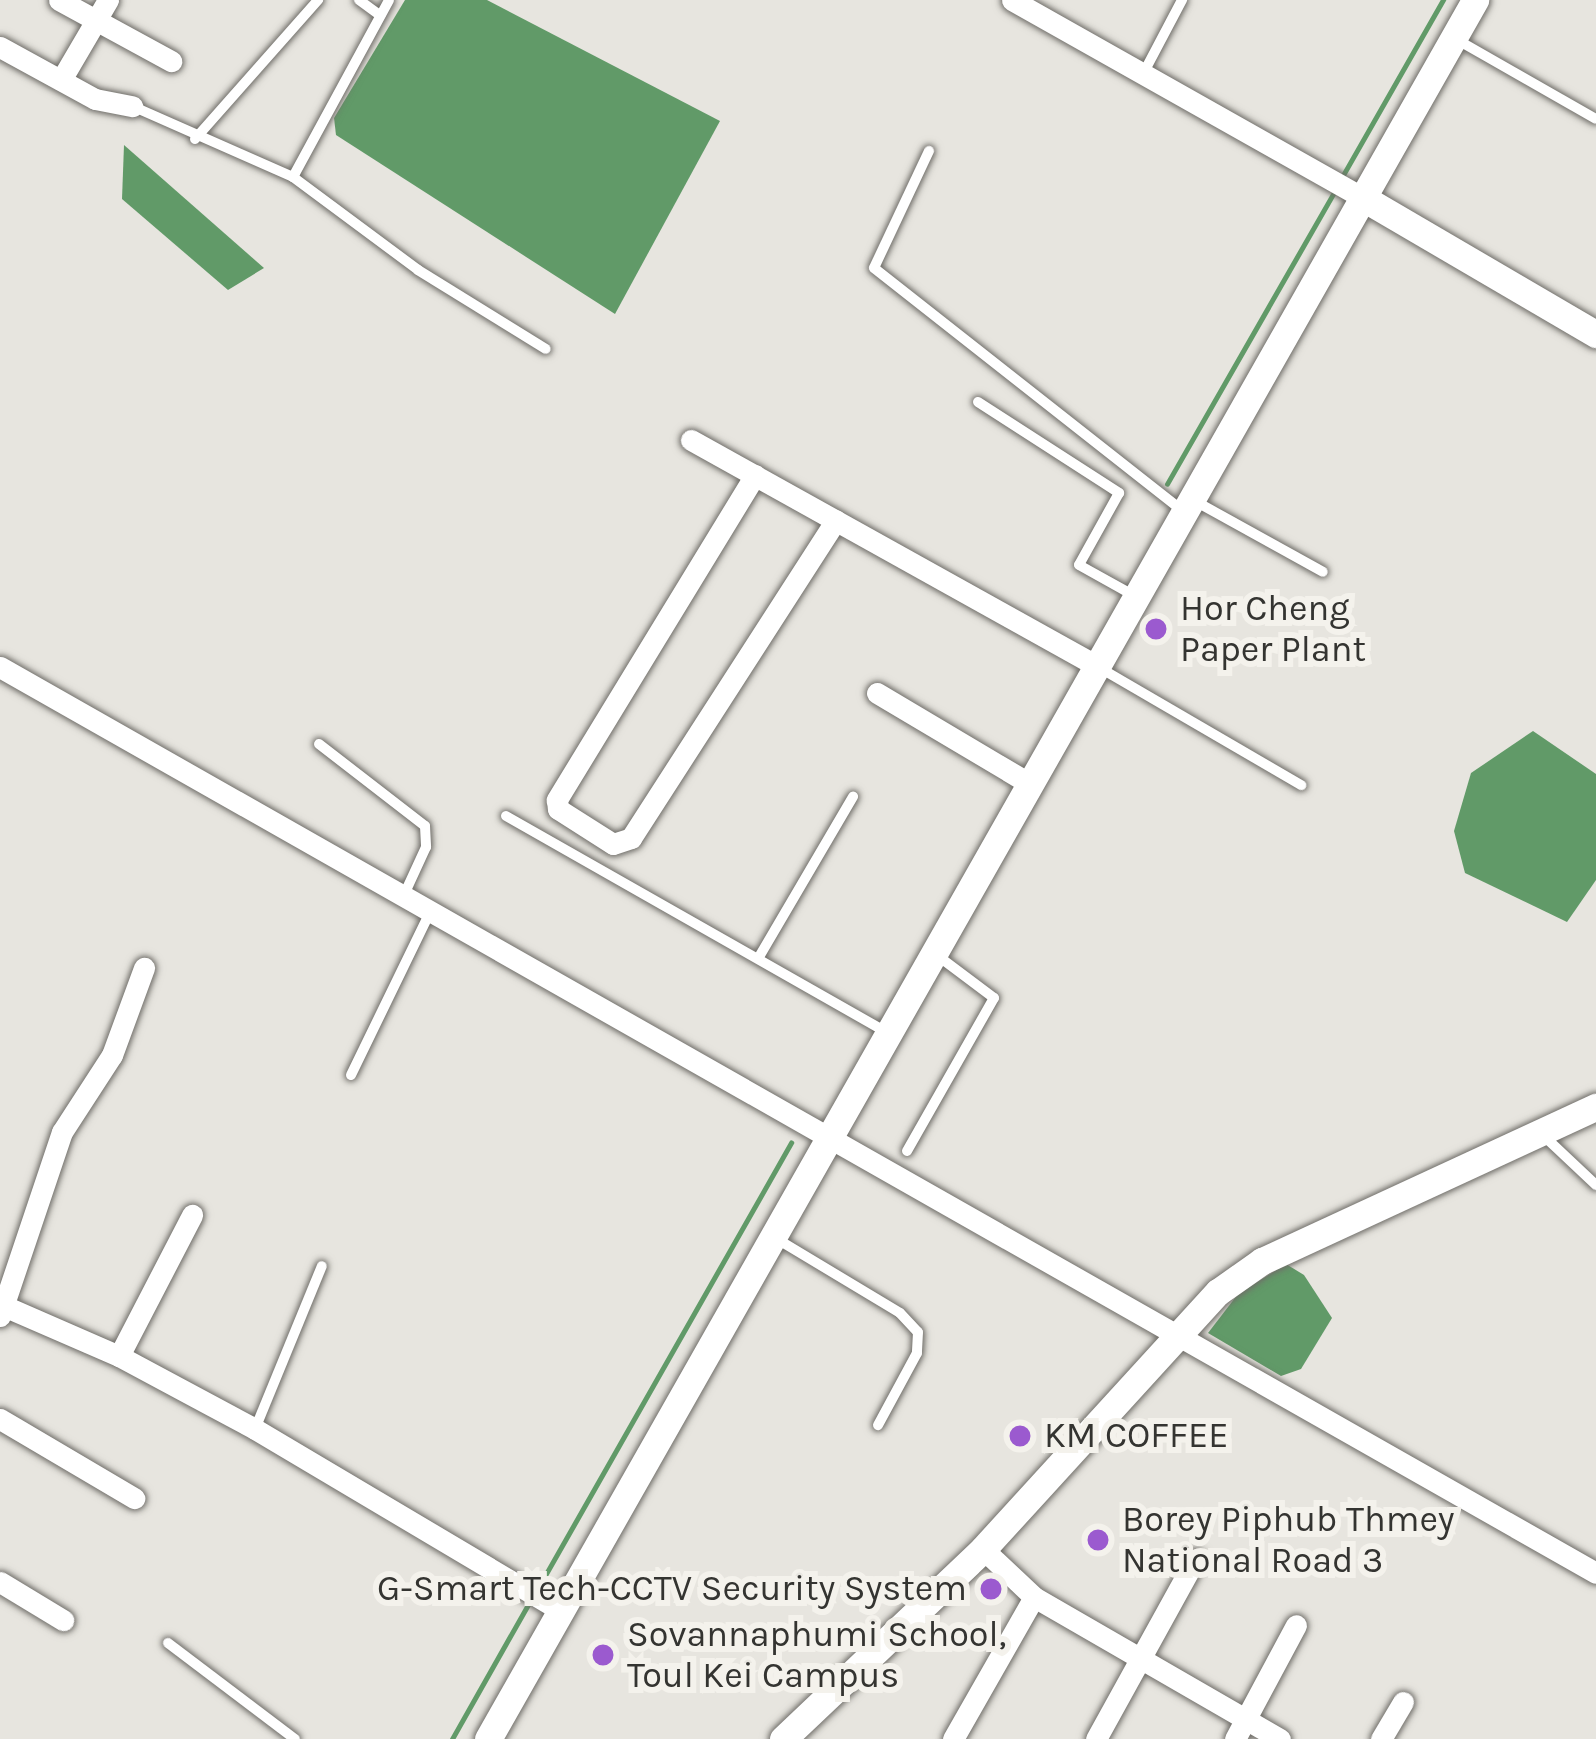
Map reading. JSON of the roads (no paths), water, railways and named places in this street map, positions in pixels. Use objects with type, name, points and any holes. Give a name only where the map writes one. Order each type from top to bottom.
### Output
[{"type":"main road","points":[[488,1739],[543,1599],[772,1236],[1188,506],[1357,195],[1475,0]]},
{"type":"main road","points":[[1357,195],[1596,334]]},
{"type":"main road","points":[[797,1735],[983,1550],[1174,1334],[1262,1261],[1544,1137],[1596,1107]]},
{"type":"street","points":[[59,0],[102,10],[171,61]]},
{"type":"street","points":[[1012,0],[1357,195]]},
{"type":"street","points":[[61,80],[102,10]]},
{"type":"street","points":[[0,47],[61,80],[132,106]]},
{"type":"street","points":[[691,440],[1097,666]]},
{"type":"street","points":[[754,475],[557,800],[558,809],[613,844],[631,838],[836,520]]},
{"type":"street","points":[[0,667],[1596,1573]]},
{"type":"street","points":[[878,693],[1030,784]]},
{"type":"street","points":[[144,968],[112,1054],[62,1132],[2,1312],[119,1356],[255,1429],[543,1599]]},
{"type":"street","points":[[119,1356],[192,1215]]},
{"type":"street","points":[[0,1418],[134,1498]]},
{"type":"street","points":[[983,1550],[1034,1598],[1240,1730],[1280,1739]]},
{"type":"street","points":[[1096,1739],[1195,1560]]},
{"type":"street","points":[[0,1582],[63,1620]]},
{"type":"street","points":[[952,1739],[1034,1598]]},
{"type":"street","points":[[1240,1730],[1296,1625]]},
{"type":"street","points":[[1381,1739],[1403,1702]]},
{"type":"lane","points":[[195,139],[318,0]]},
{"type":"lane","points":[[359,0],[380,15]]},
{"type":"lane","points":[[292,177],[388,0]]},
{"type":"lane","points":[[1143,74],[1182,0]]},
{"type":"lane","points":[[1454,38],[1596,119]]},
{"type":"lane","points":[[132,106],[195,139],[292,177],[418,270],[546,349]]},
{"type":"lane","points":[[929,151],[874,268],[1188,506],[1323,572]]},
{"type":"lane","points":[[978,402],[1119,493],[1079,565],[1136,597]]},
{"type":"lane","points":[[1097,666],[1301,785]]},
{"type":"lane","points":[[319,744],[425,826],[426,847],[403,897]]},
{"type":"lane","points":[[759,957],[853,797]]},
{"type":"lane","points":[[506,816],[889,1034]]},
{"type":"lane","points":[[351,1075],[430,912]]},
{"type":"lane","points":[[907,1151],[994,998],[934,953]]},
{"type":"lane","points":[[1544,1137],[1596,1185]]},
{"type":"lane","points":[[772,1236],[900,1313],[918,1332],[917,1353],[878,1426]]},
{"type":"lane","points":[[255,1429],[322,1266]]},
{"type":"lane","points":[[168,1643],[295,1739]]},
{"type":"waterway","points":[[1342,177],[1443,0]]},
{"type":"waterway","points":[[1167,484],[1334,192]]},
{"type":"waterway","points":[[538,1588],[791,1143]]},
{"type":"waterway","points":[[452,1739],[529,1603]]},
{"type":"place","name":"Hor Cheng Paper Plant","points":[[1156,629]]},
{"type":"place","name":"KM COFFEE","points":[[1020,1436]]},
{"type":"place","name":"Borey Piphub Thmey National Road 3","points":[[1098,1540]]},
{"type":"place","name":"G-Smart Tech-CCTV Security System","points":[[991,1589]]},
{"type":"place","name":"Sovannaphumi School, Toul Kei Campus","points":[[603,1655]]}]
